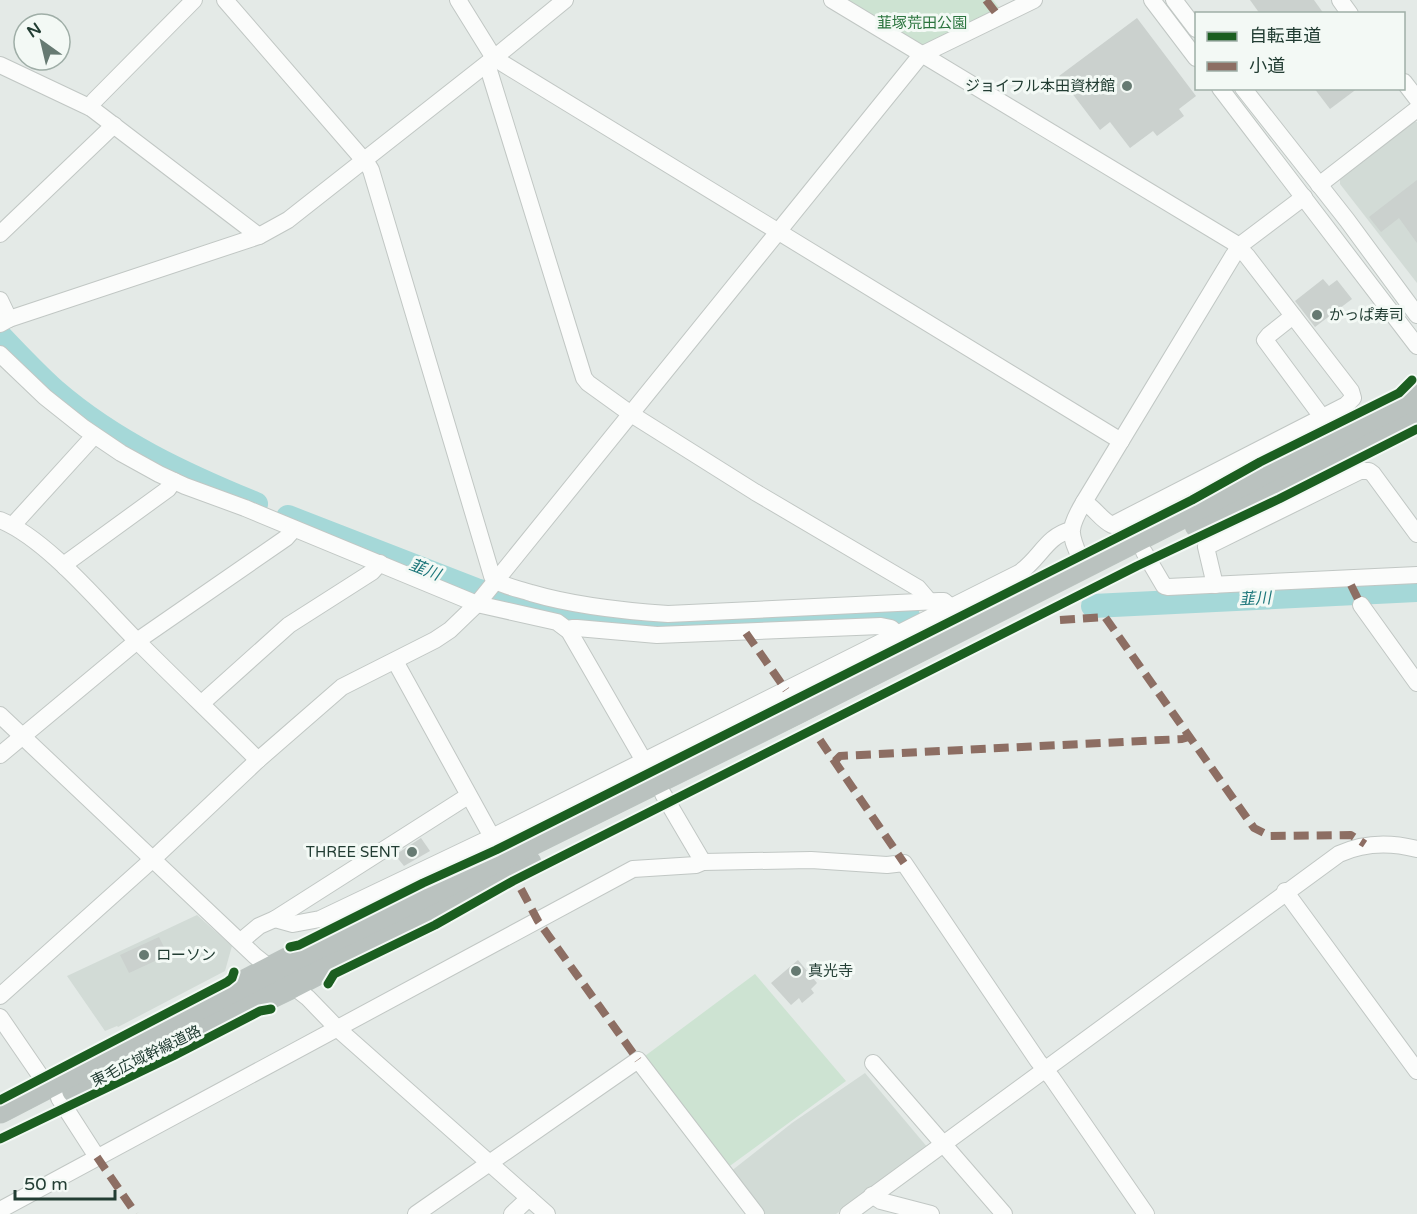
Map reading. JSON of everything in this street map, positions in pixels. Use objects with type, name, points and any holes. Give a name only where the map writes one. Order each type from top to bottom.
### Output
[{"type":"highway","name":"東毛広域幹線道路","points":[[0,1127],[137,1037],[787,716],[1417,395]]},
{"type":"highway","name":"東毛広域幹線道路","points":[[0,1110],[53,1092],[292,985],[663,794],[1144,552],[1417,418]]},
{"type":"street","points":[[91,108],[94,101],[194,0]]},
{"type":"street","points":[[225,0],[371,170],[494,583]]},
{"type":"street","points":[[458,0],[490,61],[584,378],[594,389],[631,414],[755,492],[918,588],[930,602]]},
{"type":"street","points":[[0,300],[5,322],[259,236],[288,220],[565,0]]},
{"type":"street","points":[[832,0],[1233,242],[1352,394],[1350,402],[1112,525],[1084,502]]},
{"type":"street","points":[[0,996],[153,859],[258,760],[342,687],[394,662],[450,630],[494,583],[921,55],[1034,0]]},
{"type":"street","points":[[1152,0],[1195,55]]},
{"type":"street","points":[[1174,0],[1195,26]]},
{"type":"street","points":[[490,61],[1121,441]]},
{"type":"street","points":[[0,65],[91,108],[259,236]]},
{"type":"street","points":[[1405,83],[1417,99]]},
{"type":"street","points":[[1222,90],[1417,346]]},
{"type":"street","points":[[1245,90],[1417,315]]},
{"type":"street","points":[[1319,185],[1417,109]]},
{"type":"street","points":[[0,234],[114,125]]},
{"type":"street","points":[[1083,565],[1071,530],[1074,519],[1084,502],[1239,248],[1304,197]]},
{"type":"street","points":[[1293,316],[1265,340],[1322,417]]},
{"type":"street","points":[[0,354],[45,397],[94,436],[174,481],[479,601],[557,622],[569,631],[644,761]]},
{"type":"street","points":[[94,436],[7,523],[65,567],[258,760]]},
{"type":"street","points":[[1215,585],[1206,548],[1360,471],[1369,471],[1373,474],[1417,534]]},
{"type":"street","points":[[65,567],[69,561],[168,489],[174,481]]},
{"type":"street","points":[[0,755],[137,641],[286,538],[294,529]]},
{"type":"street","points":[[275,919],[293,924],[334,914],[492,837],[1019,573],[1035,560],[1055,535],[1071,530]]},
{"type":"street","points":[[1144,552],[1164,586],[1417,575]]},
{"type":"street","points":[[202,703],[289,624],[372,572],[380,563]]},
{"type":"street","points":[[494,583],[576,604],[668,614],[944,601],[951,607]]},
{"type":"street","points":[[1361,605],[1417,683]]},
{"type":"street","points":[[569,631],[577,628],[657,635],[881,626],[891,628],[898,634]]},
{"type":"street","points":[[394,662],[492,837]]},
{"type":"street","points":[[0,715],[241,941],[308,998],[338,1029],[547,1214]]},
{"type":"street","points":[[663,794],[703,862]]},
{"type":"street","points":[[241,941],[259,926],[275,919],[468,795]]},
{"type":"street","points":[[848,1214],[1285,891],[1339,854],[1365,844],[1386,844],[1417,849]]},
{"type":"street","points":[[0,1210],[633,869],[696,865],[703,862],[811,860],[888,865],[904,863],[1146,1214]]},
{"type":"street","points":[[1285,891],[1417,1071]]},
{"type":"street","points":[[0,1017],[97,1157]]},
{"type":"street","points":[[416,1214],[638,1060],[756,1214]]},
{"type":"street","points":[[873,1063],[1004,1214]]},
{"type":"street","points":[[872,1195],[881,1200],[931,1214]]},
{"type":"street","points":[[512,1214],[530,1198]]},
{"type":"shaded area","points":[[1412,121],[1417,122],[1417,283],[1340,184],[1340,178]]},
{"type":"shaded area","points":[[197,915],[232,946],[225,971],[118,1027],[105,1031],[67,976]]},
{"type":"shaded area","points":[[865,1073],[928,1148],[836,1214],[762,1214],[730,1172],[792,1123]]},
{"type":"green space","name":"韮塚荒田公園","points":[[842,0],[993,0],[1001,10],[920,50]]},
{"type":"green space","points":[[755,974],[846,1081],[727,1168],[645,1056]]},
{"type":"building","points":[[1250,0],[1314,0],[1323,12],[1259,12]]},
{"type":"building","name":"ジョイフル本田資材館","points":[[1137,18],[1196,96],[1179,109],[1184,116],[1157,136],[1153,131],[1130,148],[1110,122],[1100,130],[1059,76]]},
{"type":"building","points":[[1316,90],[1355,90],[1330,109]]},
{"type":"building","points":[[1417,180],[1417,243],[1399,218],[1381,232],[1369,217]]},
{"type":"building","name":"かっぱ寿司","points":[[1323,279],[1329,286],[1337,280],[1352,299],[1315,327],[1295,301]]},
{"type":"building","points":[[421,838],[430,851],[404,866],[395,855]]},
{"type":"building","name":"ローソン","points":[[159,937],[168,955],[129,973],[120,955]]},
{"type":"building","name":"真光寺","points":[[798,960],[817,983],[811,989],[814,993],[802,1003],[799,998],[791,1005],[771,983]]},
{"type":"waterway","name":"韮川","points":[[0,336],[55,391],[101,426],[151,456],[256,504]]},
{"type":"waterway","name":"韮川","points":[[288,517],[476,590],[565,614],[654,625],[908,616]]},
{"type":"waterway","name":"韮川","points":[[1093,606],[1417,590]]},
{"type":"marked path","points":[[986,0],[999,17]]},
{"type":"marked path","points":[[1351,585],[1361,605]]},
{"type":"marked path","points":[[1060,620],[1105,617],[1254,828],[1270,836],[1351,835],[1365,844]]},
{"type":"marked path","points":[[746,633],[786,690]]},
{"type":"marked path","points":[[835,761],[840,756],[1189,737]]},
{"type":"marked path","points":[[820,740],[904,863]]},
{"type":"marked path","points":[[521,889],[538,921],[638,1060]]},
{"type":"marked path","points":[[97,1157],[136,1214]]},
{"type":"cycle path","points":[[290,947],[299,945],[423,883],[496,850],[1192,500],[1260,462],[1399,393],[1412,380]]},
{"type":"cycle path","points":[[328,984],[334,974],[435,925],[513,881],[1137,566],[1279,499],[1417,429]]},
{"type":"cycle path","points":[[0,1100],[227,982],[232,978],[234,972]]},
{"type":"cycle path","points":[[0,1139],[173,1056],[260,1011],[271,1009]]},
{"type":"place","name":"ジョイフル本田資材館","points":[[1127,86]]},
{"type":"place","name":"かっぱ寿司","points":[[1317,315]]},
{"type":"place","name":"THREE SENT","points":[[412,852]]},
{"type":"place","name":"ローソン","points":[[144,955]]},
{"type":"place","name":"真光寺","points":[[796,971]]}]
